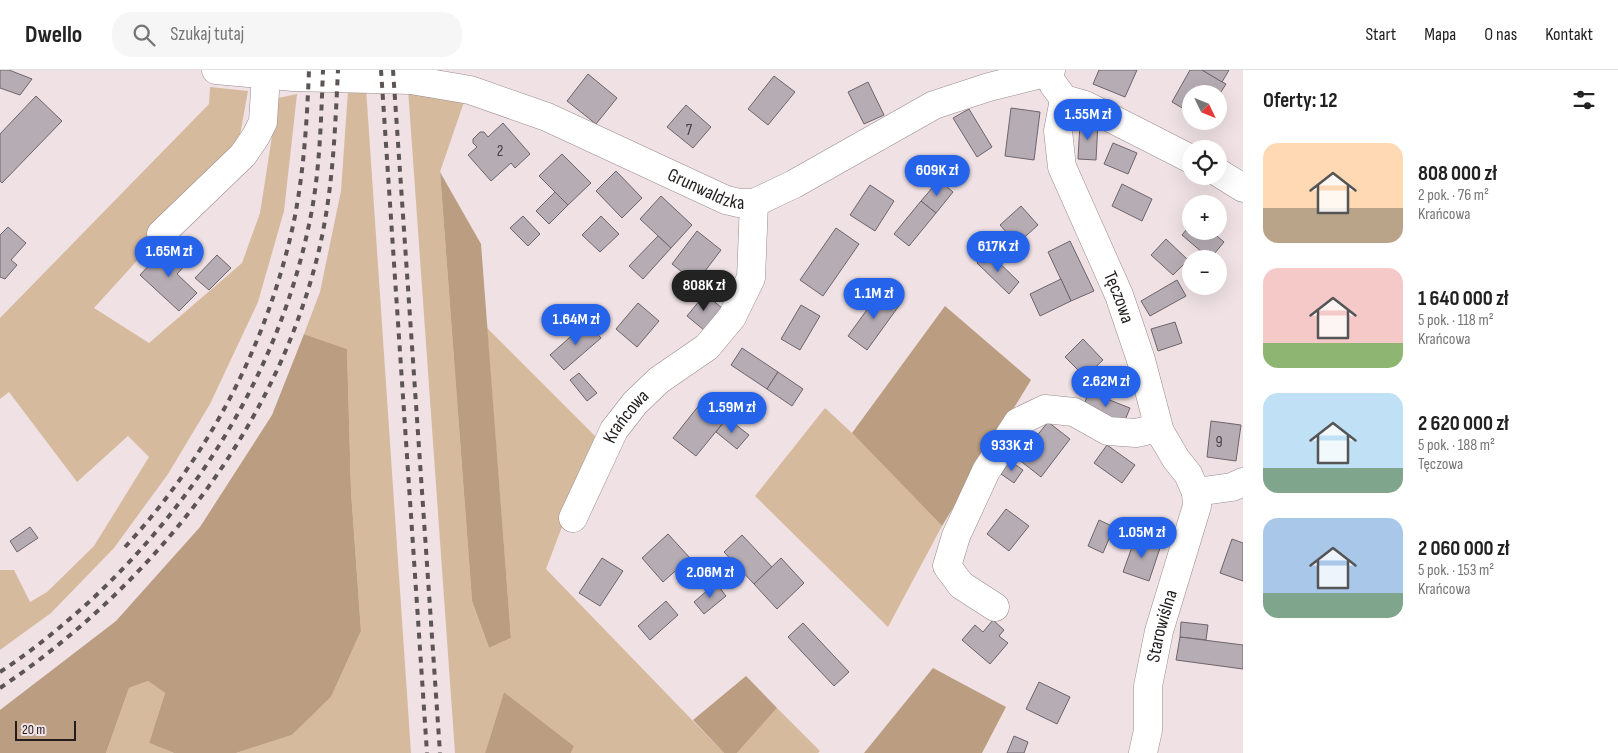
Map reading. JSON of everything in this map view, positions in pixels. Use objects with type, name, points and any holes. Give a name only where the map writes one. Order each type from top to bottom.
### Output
[{"type":"street","name":"Grunwaldzka","points":[[216,70],[293,78],[430,78],[547,117],[726,200],[739,203],[754,203],[794,184],[934,105],[989,87],[1048,71]]},
{"type":"street","points":[[1048,71],[1064,99],[1085,105],[1182,154]]},
{"type":"street","points":[[161,234],[243,155],[256,136],[263,122],[266,75]]},
{"type":"street","name":"Tęczowa","points":[[1064,99],[1058,131],[1062,167],[1119,295],[1141,360],[1158,428],[1176,459],[1188,474],[1196,492]]},
{"type":"street","points":[[1227,178],[1243,188]]},
{"type":"street","name":"Krańcowa","points":[[573,518],[614,430],[635,404],[659,380],[707,347],[732,317],[751,278],[754,203]]},
{"type":"street","points":[[995,607],[961,585],[947,566],[956,536],[986,471],[1018,422],[1045,409],[1074,412],[1108,431],[1136,433],[1158,428]]},
{"type":"street","points":[[1196,492],[1232,487],[1243,482]]},
{"type":"street","name":"Starowiślna","points":[[1143,753],[1148,730],[1148,686],[1159,631],[1197,506],[1196,492]]},
{"type":"shaded area","points":[[210,87],[248,91],[240,135],[234,154],[94,308],[149,343],[242,263],[260,213],[278,98],[297,94],[284,211],[258,302],[210,404],[168,474],[114,548],[51,613],[0,650],[0,570],[14,570],[30,602],[47,592],[94,546],[149,457],[128,436],[77,482],[9,392],[0,399],[0,318],[209,104]]},
{"type":"shaded area","points":[[366,88],[411,753],[236,753],[292,735],[331,697],[361,631],[351,491],[347,349],[304,334],[320,292],[341,191],[348,91]]},
{"type":"shaded area","points":[[408,89],[466,96],[440,172],[472,601],[489,648],[511,638],[487,328],[596,437],[546,569],[724,753],[571,753],[574,746],[504,692],[485,753],[455,753]]},
{"type":"shaded area","points":[[440,172],[481,244],[511,638],[489,648],[472,601]]},
{"type":"shaded area","points":[[945,306],[1031,380],[942,526],[852,433]]},
{"type":"shaded area","points":[[304,334],[347,349],[351,491],[361,631],[331,697],[292,735],[236,753],[174,753],[149,743],[165,693],[148,681],[129,688],[106,753],[0,753],[0,710],[116,621],[200,527],[272,415]]},
{"type":"shaded area","points":[[825,408],[852,433],[942,526],[888,627],[755,496]]},
{"type":"shaded area","points":[[933,668],[1006,707],[982,753],[864,753]]},
{"type":"shaded area","points":[[746,676],[777,708],[737,753],[724,753],[693,720]]},
{"type":"shaded area","points":[[148,681],[165,693],[149,743],[174,753],[106,753],[129,688]]},
{"type":"shaded area","points":[[504,692],[574,746],[571,753],[485,753]]},
{"type":"shaded area","points":[[777,708],[820,751],[818,753],[737,753]]},
{"type":"building","points":[[0,70],[9,70],[32,79],[20,95],[0,88]]},
{"type":"building","points":[[1099,70],[1137,70],[1125,97],[1093,84]]},
{"type":"building","points":[[1190,70],[1202,70],[1226,84],[1182,85],[1182,108],[1172,102]]},
{"type":"building","points":[[1202,70],[1229,70],[1222,82]]},
{"type":"building","points":[[588,74],[617,98],[596,124],[567,101]]},
{"type":"building","points":[[774,76],[795,92],[768,125],[748,109]]},
{"type":"building","points":[[868,82],[884,115],[864,124],[848,92]]},
{"type":"building","points":[[36,96],[62,121],[2,183],[0,181],[0,134]]},
{"type":"building","points":[[686,105],[711,127],[693,148],[667,127]]},
{"type":"building","points":[[1011,108],[1040,112],[1034,160],[1005,156]]},
{"type":"building","points":[[969,109],[992,147],[977,157],[953,118]]},
{"type":"building","points":[[1080,122],[1098,123],[1096,160],[1078,159]]},
{"type":"building","points":[[503,123],[530,154],[515,168],[511,163],[491,181],[468,155],[477,147],[473,143],[473,139],[480,132],[484,132],[488,137]]},
{"type":"building","points":[[1113,143],[1137,153],[1128,174],[1104,164]]},
{"type":"building","points":[[562,154],[591,183],[568,205],[539,176]]},
{"type":"building","points":[[616,171],[642,198],[622,218],[596,191]]},
{"type":"building","points":[[939,180],[953,192],[936,213],[921,201]]},
{"type":"building","points":[[1122,184],[1152,199],[1142,221],[1112,206]]},
{"type":"building","points":[[870,185],[894,201],[875,231],[850,215]]},
{"type":"building","points":[[555,192],[568,205],[549,224],[536,211]]},
{"type":"building","points":[[661,196],[692,225],[671,248],[640,219]]},
{"type":"building","points":[[921,201],[936,213],[909,246],[894,234]]},
{"type":"building","points":[[1021,206],[1038,225],[1017,244],[1000,225]]},
{"type":"building","points":[[523,216],[540,234],[528,246],[510,228]]},
{"type":"building","points":[[601,216],[619,234],[600,252],[582,235]]},
{"type":"building","points":[[8,227],[26,243],[11,260],[17,265],[5,279],[0,277],[0,235]]},
{"type":"building","points":[[836,228],[859,244],[823,296],[800,280]]},
{"type":"building","points":[[697,231],[721,250],[696,283],[672,264]]},
{"type":"building","points":[[658,236],[671,248],[643,279],[629,266]]},
{"type":"building","points":[[1166,239],[1182,254],[1182,266],[1173,275],[1151,255]]},
{"type":"building","points":[[1188,240],[1222,240],[1224,242],[1217,250],[1200,250]]},
{"type":"building","points":[[1070,241],[1094,291],[1071,301],[1048,252]]},
{"type":"building","points":[[169,244],[188,262],[177,274],[197,293],[179,311],[140,275]]},
{"type":"building","points":[[988,252],[1019,282],[1009,294],[977,263]]},
{"type":"building","points":[[217,255],[231,268],[209,290],[195,278]]},
{"type":"building","points":[[1061,279],[1071,301],[1040,316],[1030,294]]},
{"type":"building","points":[[1177,280],[1182,289],[1182,295],[1186,296],[1150,316],[1141,301]]},
{"type":"building","points":[[882,289],[901,303],[867,350],[848,336]]},
{"type":"building","points":[[705,294],[722,308],[704,330],[687,316]]},
{"type":"building","points":[[638,303],[659,321],[637,347],[616,329]]},
{"type":"building","points":[[801,305],[820,316],[800,350],[781,339]]},
{"type":"building","points":[[587,322],[601,338],[564,370],[550,355]]},
{"type":"building","points":[[1175,322],[1182,343],[1158,351],[1151,329]]},
{"type":"building","points":[[1083,339],[1103,360],[1085,377],[1065,357]]},
{"type":"building","points":[[742,348],[778,372],[767,389],[731,365]]},
{"type":"building","points":[[778,372],[803,389],[792,406],[767,389]]},
{"type":"building","points":[[579,373],[597,393],[587,401],[570,380]]},
{"type":"building","points":[[1089,392],[1130,408],[1123,425],[1082,409]]},
{"type":"building","points":[[704,399],[727,418],[696,456],[673,438]]},
{"type":"building","points":[[727,418],[749,435],[737,449],[716,432]]},
{"type":"building","points":[[1211,421],[1241,425],[1236,461],[1207,457]]},
{"type":"building","points":[[1048,422],[1070,439],[1041,477],[1018,459]]},
{"type":"building","points":[[1107,445],[1135,465],[1122,483],[1094,463]]},
{"type":"building","points":[[1010,461],[1023,470],[1014,483],[1001,474]]},
{"type":"building","points":[[1006,509],[1029,526],[1009,551],[987,534]]},
{"type":"building","points":[[1099,520],[1114,527],[1103,553],[1088,546]]},
{"type":"building","points":[[30,527],[38,538],[17,552],[10,541]]},
{"type":"building","points":[[668,534],[690,558],[663,582],[642,558]]},
{"type":"building","points":[[742,535],[772,567],[754,584],[724,552]]},
{"type":"building","points":[[1136,536],[1161,545],[1149,581],[1123,572]]},
{"type":"building","points":[[1232,539],[1243,543],[1243,581],[1220,573]]},
{"type":"building","points":[[602,558],[623,571],[600,606],[579,593]]},
{"type":"building","points":[[781,558],[804,583],[777,609],[754,584]]},
{"type":"building","points":[[716,583],[726,596],[704,614],[694,602]]},
{"type":"building","points":[[666,601],[678,615],[650,640],[638,626]]},
{"type":"building","points":[[993,620],[1004,630],[999,636],[1008,643],[990,664],[962,640],[975,625],[983,632]]},
{"type":"building","points":[[1181,622],[1208,625],[1206,640],[1180,637]]},
{"type":"building","points":[[803,623],[849,672],[834,686],[788,637]]},
{"type":"building","points":[[1180,637],[1243,645],[1243,669],[1176,660]]},
{"type":"building","points":[[1039,682],[1070,697],[1057,724],[1026,709]]},
{"type":"building","points":[[1014,736],[1028,742],[1024,753],[1007,753]]},
{"type":"railway","points":[[125,547],[155,512],[209,436],[251,354],[268,311],[283,266],[294,221],[304,146],[309,70]]},
{"type":"railway","points":[[0,672],[68,621],[129,562],[166,520],[230,428],[256,379],[278,328],[296,275],[310,220],[316,183],[320,145],[323,70]]},
{"type":"railway","points":[[0,688],[56,647],[108,601],[156,552],[200,498],[239,441],[272,380],[299,316],[319,250],[330,183],[338,70]]},
{"type":"railway","points":[[381,70],[427,753]]},
{"type":"railway","points":[[393,70],[440,753]]}]
